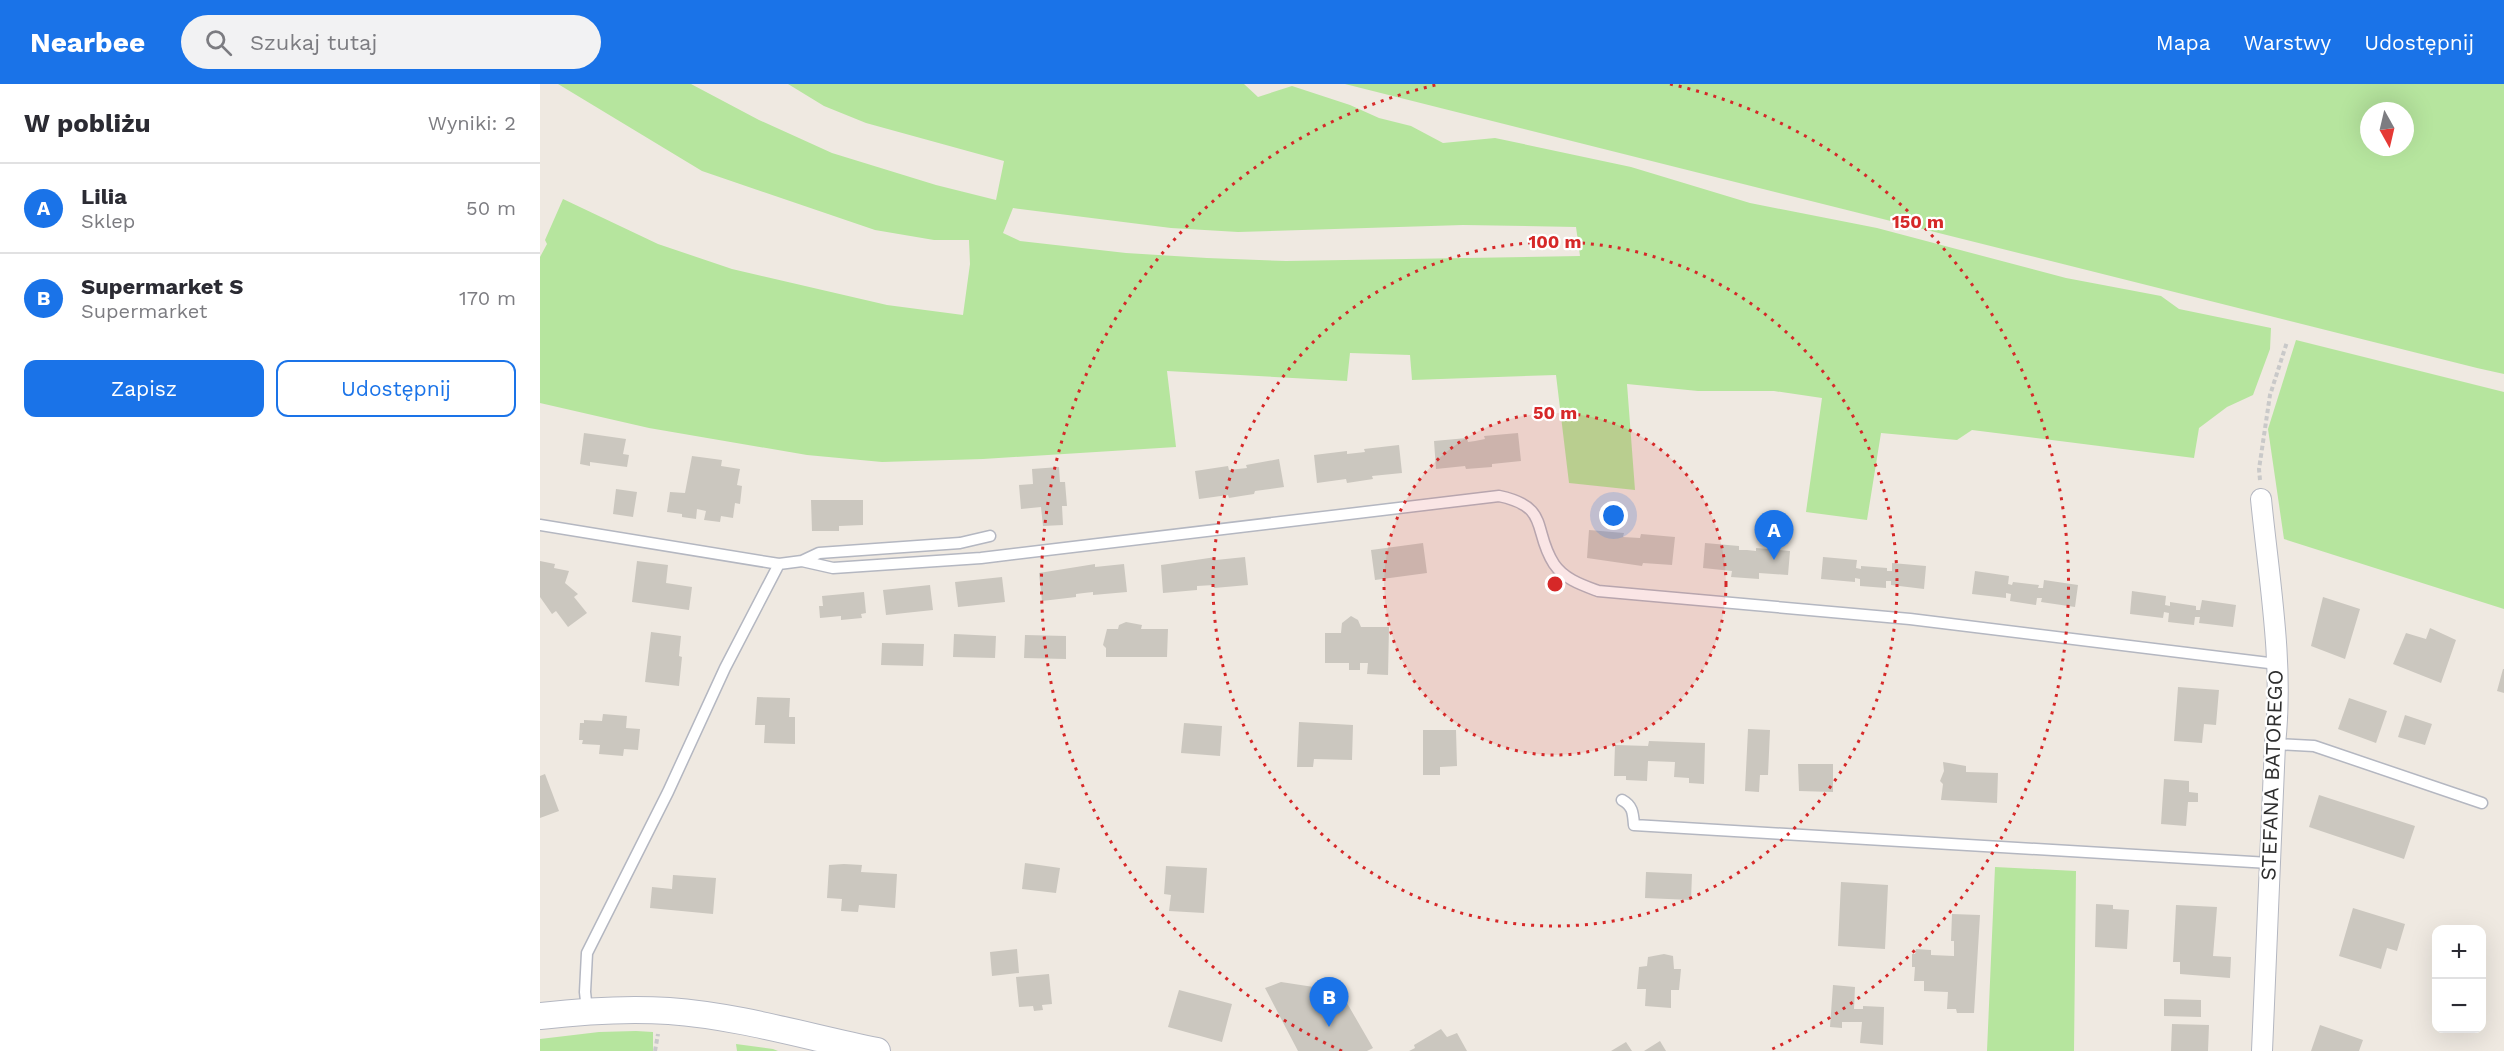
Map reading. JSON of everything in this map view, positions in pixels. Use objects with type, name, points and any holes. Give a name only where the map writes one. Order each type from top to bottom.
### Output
[{"type":"street","name":"STEFANA BATOREGO","points":[[2261,499],[2277,664],[2278,717],[2269,863],[2262,1051]]},
{"type":"street","points":[[540,1016],[587,1010],[670,1011],[739,1021],[877,1051]]},
{"type":"lane","points":[[802,561],[833,568],[981,558],[1499,496],[1516,500],[1527,506],[1535,515],[1554,564],[1579,584],[1598,591],[1910,619],[2277,664]]},
{"type":"lane","points":[[540,525],[779,564],[802,561],[819,553],[960,543],[990,536]]},
{"type":"lane","points":[[587,1010],[585,992],[587,953],[668,792],[725,668],[779,564]]},
{"type":"lane","points":[[2275,744],[2314,746],[2482,803]]},
{"type":"lane","points":[[1622,800],[1629,804],[1633,812],[1634,825],[2269,863]]},
{"type":"path","points":[[2261,499],[2259,470],[2270,395],[2287,342]]},
{"type":"path","points":[[655,1051],[658,1028]]},
{"type":"green space","points":[[558,84],[691,84],[759,120],[832,153],[936,185],[996,200],[1004,161],[866,123],[824,106],[788,84],[1244,84],[1258,97],[1292,86],[1350,105],[1379,118],[1411,126],[1443,143],[1495,138],[1631,167],[1750,203],[1877,228],[2066,278],[2161,296],[2179,309],[2271,328],[2270,349],[2253,395],[2227,407],[2199,428],[2194,458],[1972,430],[1957,440],[1881,433],[1867,520],[1806,512],[1822,398],[1774,391],[1698,391],[1627,384],[1635,490],[1569,483],[1556,375],[1412,380],[1410,355],[1350,353],[1347,381],[1167,371],[1176,447],[983,459],[882,462],[807,455],[649,428],[540,403],[540,257],[563,199],[658,244],[732,269],[887,305],[963,315],[970,264],[969,240],[934,240],[875,230],[702,171]],"holes":[[[1013,208],[1171,228],[1238,232],[1463,225],[1576,227],[1580,256],[1286,261],[1207,258],[1126,253],[1020,241],[1003,233]]]},
{"type":"green space","points":[[1345,84],[2504,84],[2504,374],[2477,368]]},
{"type":"green space","points":[[2296,340],[2504,392],[2504,609],[2284,539],[2268,429]]},
{"type":"green space","points":[[1995,867],[2076,871],[2074,1051],[1987,1051]]},
{"type":"green space","points":[[599,1032],[653,1032],[653,1051],[540,1051],[540,1039]]},
{"type":"green space","points":[[736,1044],[773,1049],[778,1051],[737,1051]]},
{"type":"building","points":[[584,433],[626,439],[623,454],[629,455],[627,467],[590,462],[590,466],[580,464]]},
{"type":"building","points":[[1518,433],[1521,461],[1492,464],[1492,467],[1466,469],[1465,466],[1436,469],[1434,441],[1467,438],[1468,442],[1485,439],[1484,436]]},
{"type":"building","points":[[1399,445],[1402,473],[1372,476],[1373,479],[1347,483],[1346,479],[1317,483],[1314,455],[1347,451],[1347,454],[1365,452],[1364,449]]},
{"type":"building","points":[[692,456],[722,460],[721,466],[740,469],[737,485],[742,486],[740,504],[735,503],[733,518],[721,516],[720,522],[704,520],[706,511],[697,509],[696,519],[667,512],[670,492],[685,493]]},
{"type":"building","points":[[1279,459],[1284,487],[1229,498],[1228,495],[1199,499],[1195,471],[1228,466],[1229,470],[1247,468],[1246,465]]},
{"type":"building","points":[[1059,467],[1060,482],[1065,482],[1067,506],[1062,506],[1063,525],[1043,526],[1041,507],[1021,509],[1019,485],[1033,484],[1032,469]]},
{"type":"building","points":[[616,489],[637,492],[633,517],[613,514]]},
{"type":"building","points":[[811,500],[863,500],[863,525],[839,526],[839,531],[812,531]]},
{"type":"building","points":[[1589,530],[1624,533],[1623,537],[1640,538],[1641,534],[1675,537],[1672,565],[1643,563],[1642,566],[1587,558]]},
{"type":"building","points":[[1423,543],[1427,573],[1375,580],[1371,550]]},
{"type":"building","points":[[1705,543],[1739,546],[1739,550],[1756,551],[1756,548],[1790,551],[1788,575],[1759,573],[1759,579],[1731,577],[1732,571],[1703,568]]},
{"type":"building","points":[[1216,557],[1216,560],[1245,557],[1248,585],[1214,588],[1214,585],[1197,586],[1197,590],[1163,593],[1161,565]]},
{"type":"building","points":[[1823,557],[1857,560],[1856,568],[1861,569],[1861,566],[1887,568],[1887,571],[1892,571],[1892,563],[1926,566],[1924,589],[1891,585],[1891,581],[1886,581],[1886,588],[1860,586],[1860,579],[1855,578],[1855,582],[1821,579]]},
{"type":"building","points":[[540,561],[555,564],[554,568],[569,571],[565,583],[578,594],[574,597],[587,613],[568,627],[556,611],[552,614],[540,597]]},
{"type":"building","points":[[637,561],[668,565],[666,583],[692,587],[689,610],[632,602]]},
{"type":"building","points":[[1095,564],[1095,567],[1124,564],[1127,592],[1093,595],[1093,592],[1076,594],[1076,597],[1042,601],[1039,573]]},
{"type":"building","points":[[1975,571],[2009,576],[2008,584],[2012,585],[2013,582],[2039,585],[2038,588],[2043,588],[2044,580],[2078,585],[2075,607],[2041,602],[2042,598],[2037,598],[2036,605],[2010,601],[2011,594],[2006,593],[2006,598],[1972,594]]},
{"type":"building","points":[[1002,577],[1005,602],[958,607],[955,582]]},
{"type":"building","points":[[930,585],[933,610],[886,615],[883,590]]},
{"type":"building","points":[[2132,591],[2166,596],[2165,605],[2170,606],[2170,602],[2196,606],[2196,610],[2200,610],[2202,600],[2236,605],[2233,627],[2199,623],[2200,617],[2195,617],[2194,625],[2168,622],[2169,613],[2164,612],[2163,618],[2130,614]]},
{"type":"building","points":[[864,592],[866,613],[861,614],[862,618],[841,620],[841,616],[820,618],[819,606],[823,606],[822,596]]},
{"type":"building","points":[[2323,597],[2360,609],[2345,659],[2311,646]]},
{"type":"building","points":[[1351,616],[1358,620],[1361,627],[1389,627],[1388,675],[1367,674],[1368,663],[1360,663],[1360,670],[1349,670],[1349,663],[1325,663],[1325,633],[1341,633],[1342,623]]},
{"type":"building","points":[[1126,622],[1142,625],[1141,629],[1168,629],[1167,657],[1106,657],[1106,648],[1103,645],[1107,629],[1118,629],[1119,625]]},
{"type":"building","points":[[2430,628],[2456,640],[2441,683],[2393,664],[2406,633],[2426,639]]},
{"type":"building","points":[[651,632],[681,636],[679,656],[682,657],[679,686],[645,682]]},
{"type":"building","points":[[954,634],[996,636],[995,658],[953,657]]},
{"type":"building","points":[[1025,635],[1066,636],[1066,659],[1024,658]]},
{"type":"building","points":[[882,643],[924,644],[923,666],[881,665]]},
{"type":"building","points":[[2504,669],[2504,693],[2497,691]]},
{"type":"building","points":[[2178,687],[2219,690],[2216,725],[2204,724],[2202,743],[2174,741]]},
{"type":"building","points":[[757,697],[790,698],[789,717],[795,717],[795,744],[764,743],[765,725],[755,725]]},
{"type":"building","points":[[2349,698],[2387,711],[2376,743],[2338,729]]},
{"type":"building","points":[[603,714],[627,716],[626,728],[640,729],[638,750],[624,749],[623,756],[599,754],[600,745],[582,744],[583,740],[579,740],[580,723],[584,723],[584,720],[602,721]]},
{"type":"building","points":[[2405,715],[2432,724],[2425,745],[2398,737]]},
{"type":"building","points":[[1299,722],[1353,725],[1352,760],[1314,759],[1313,767],[1297,767]]},
{"type":"building","points":[[1184,723],[1222,726],[1220,756],[1181,753]]},
{"type":"building","points":[[1748,729],[1770,730],[1768,775],[1760,775],[1759,792],[1745,791]]},
{"type":"building","points":[[1423,730],[1456,730],[1457,766],[1440,767],[1440,775],[1423,775]]},
{"type":"building","points":[[1649,741],[1705,743],[1704,784],[1689,783],[1689,778],[1674,777],[1675,762],[1648,761],[1647,781],[1626,780],[1626,776],[1614,776],[1615,745],[1648,746]]},
{"type":"building","points":[[1943,762],[1966,766],[1966,772],[1998,773],[1997,803],[1941,800],[1943,784],[1940,781],[1944,771]]},
{"type":"building","points":[[1798,764],[1833,764],[1833,792],[1799,791]]},
{"type":"building","points":[[545,774],[559,811],[540,818],[540,776]]},
{"type":"building","points":[[2164,779],[2189,781],[2189,792],[2198,793],[2198,802],[2188,802],[2186,826],[2161,824]]},
{"type":"building","points":[[2319,795],[2415,826],[2404,859],[2309,827]]},
{"type":"building","points":[[1025,863],[1060,868],[1056,893],[1022,889]]},
{"type":"building","points":[[829,865],[862,865],[861,872],[897,874],[895,908],[859,905],[858,912],[841,911],[842,899],[827,898]]},
{"type":"building","points":[[1166,866],[1207,868],[1204,913],[1169,911],[1171,895],[1164,894]]},
{"type":"building","points":[[1646,872],[1692,874],[1691,900],[1645,898]]},
{"type":"building","points":[[673,875],[716,878],[713,914],[650,908],[652,887],[672,889]]},
{"type":"building","points":[[1841,882],[1888,885],[1885,949],[1838,946]]},
{"type":"building","points":[[2096,904],[2113,905],[2113,909],[2129,910],[2127,949],[2095,947]]},
{"type":"building","points":[[2176,905],[2217,907],[2213,956],[2231,957],[2230,978],[2180,974],[2180,962],[2173,962]]},
{"type":"building","points":[[2353,908],[2405,924],[2397,951],[2387,948],[2381,969],[2339,956]]},
{"type":"building","points":[[1952,914],[1980,915],[1974,1013],[1957,1013],[1956,1009],[1947,1009],[1948,992],[1924,991],[1924,981],[1914,981],[1915,967],[1912,967],[1912,954],[1915,954],[1916,949],[1931,950],[1931,955],[1954,956],[1954,941],[1951,941]]},
{"type":"building","points":[[1017,949],[1019,973],[992,976],[990,952]]},
{"type":"building","points":[[1664,954],[1673,956],[1674,969],[1681,969],[1679,990],[1671,990],[1671,1008],[1645,1006],[1646,989],[1637,989],[1639,967],[1647,966],[1648,957]]},
{"type":"building","points":[[1049,974],[1052,1004],[1042,1005],[1043,1010],[1034,1011],[1033,1006],[1019,1007],[1016,977]]},
{"type":"building","points":[[1281,982],[1340,991],[1373,1048],[1367,1051],[1298,1051],[1265,988]]},
{"type":"building","points":[[1833,985],[1855,987],[1854,1009],[1863,1009],[1863,1006],[1884,1007],[1883,1045],[1860,1043],[1862,1022],[1842,1022],[1842,1028],[1830,1027]]},
{"type":"building","points":[[1179,990],[1232,1004],[1222,1042],[1168,1027]]},
{"type":"building","points":[[2164,999],[2201,1000],[2201,1017],[2164,1016]]},
{"type":"building","points":[[2172,1024],[2209,1025],[2208,1051],[2171,1051]]},
{"type":"building","points":[[2320,1025],[2363,1040],[2359,1051],[2311,1051]]},
{"type":"building","points":[[1441,1029],[1447,1037],[1457,1033],[1467,1051],[1409,1051],[1415,1048],[1414,1045]]},
{"type":"building","points":[[1660,1041],[1666,1051],[1644,1051]]},
{"type":"building","points":[[1626,1042],[1632,1051],[1611,1051]]},
{"type":"place","name":"Lilia","points":[[1774,560]]},
{"type":"place","name":"Supermarket S","points":[[1329,1027]]}]
